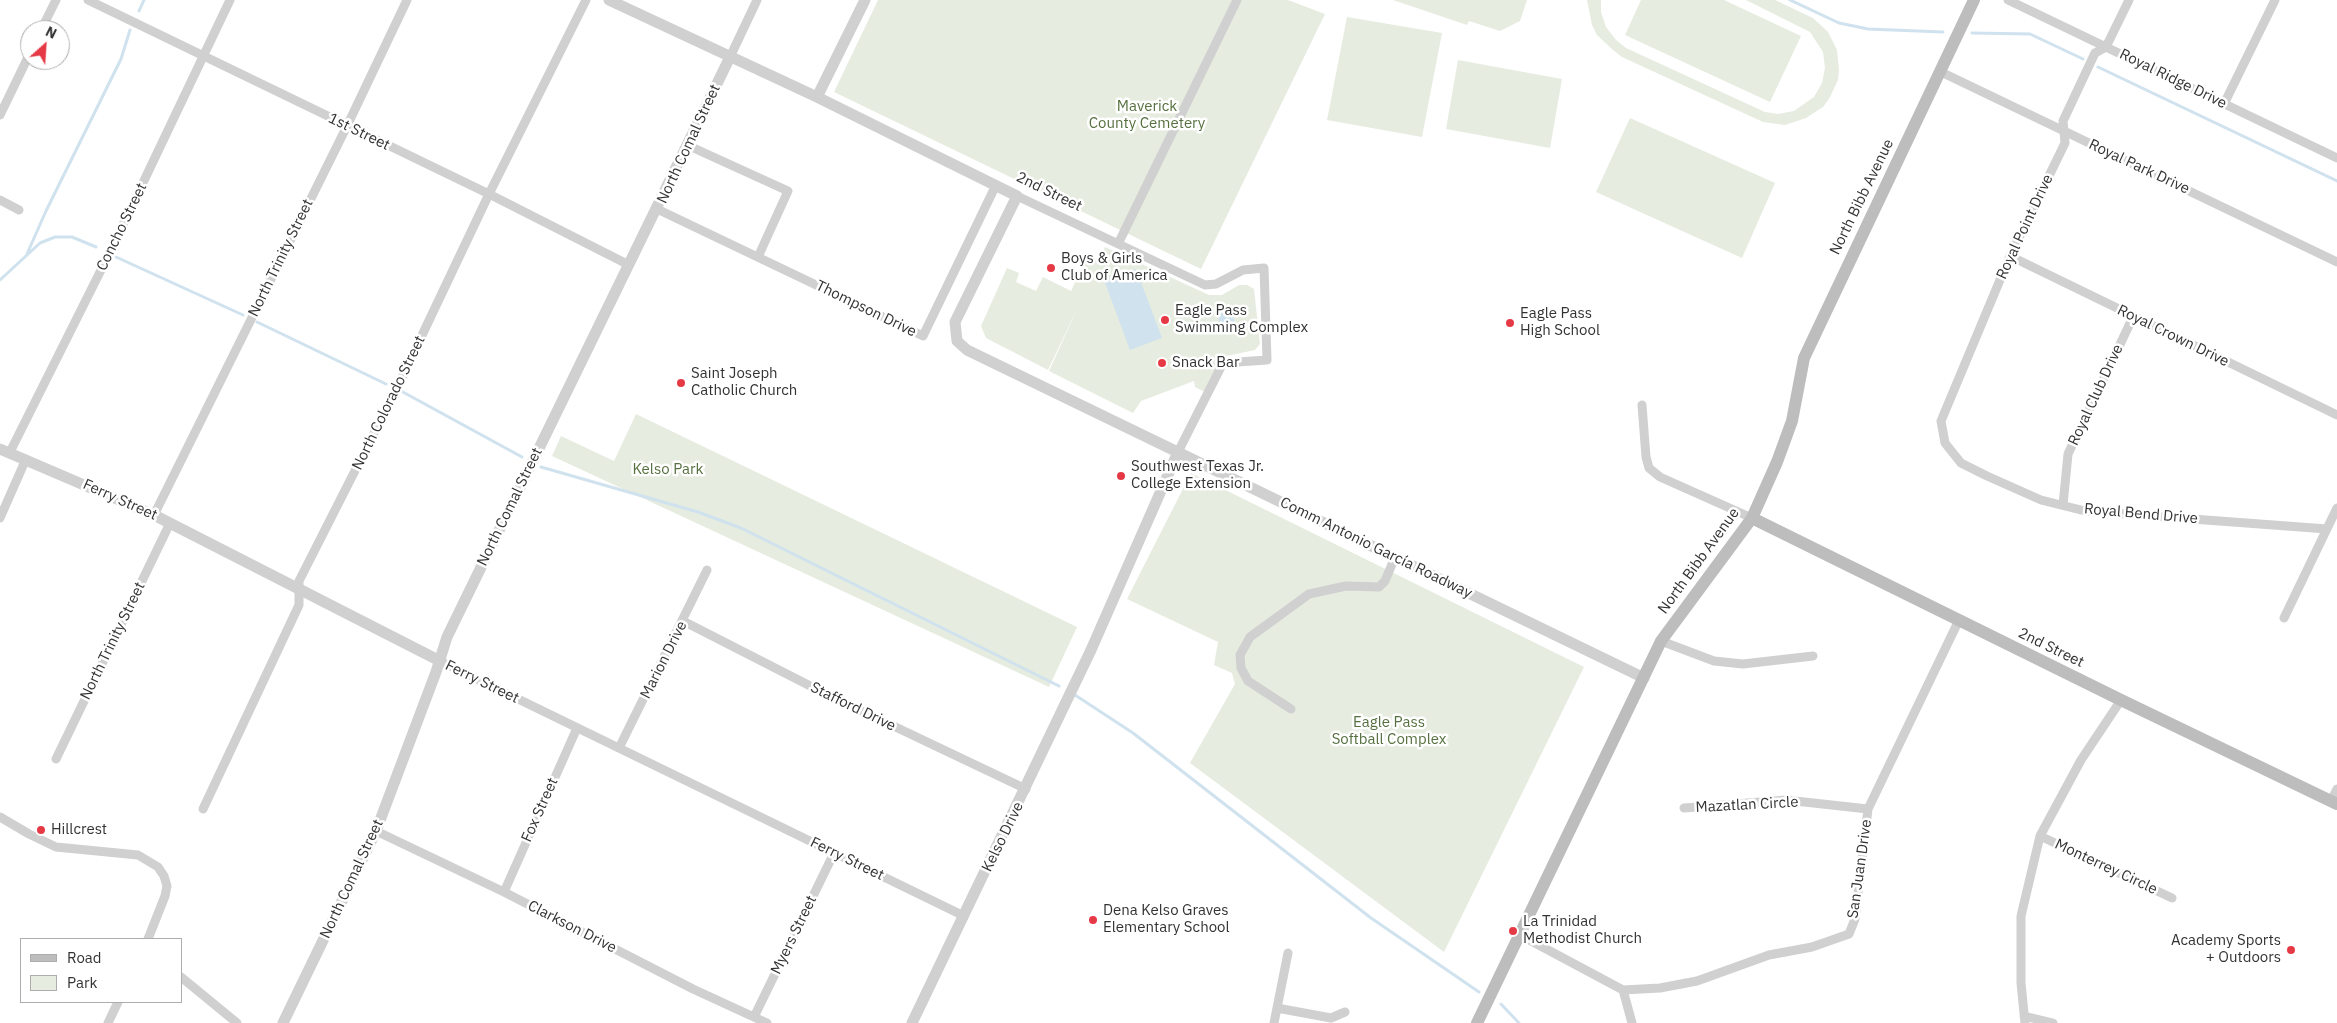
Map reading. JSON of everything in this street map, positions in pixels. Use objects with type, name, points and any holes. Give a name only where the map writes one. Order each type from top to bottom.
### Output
[{"type":"main road","name":"North Bibb Avenue","points":[[1477,1023],[1662,641],[1752,518],[1777,462],[1792,421],[1804,358],[1974,0]]},
{"type":"main road","name":"2nd Street","points":[[1752,518],[2121,700],[2335,798]]},
{"type":"street","points":[[46,20],[56,0]]},
{"type":"street","name":"1st Street","points":[[88,0],[489,194],[629,265]]},
{"type":"street","name":"Concho Street","points":[[5,451],[110,252],[230,0]]},
{"type":"street","name":"North Trinity Street","points":[[154,515],[347,126],[406,0]]},
{"type":"street","name":"North Colorado Street","points":[[203,809],[299,605],[300,581],[397,388],[489,194],[586,0]]},
{"type":"street","name":"2nd Street","points":[[609,0],[817,97],[1017,196],[1205,285],[1216,284],[1243,270],[1264,268],[1268,360],[1223,363],[1178,452]]},
{"type":"street","name":"North Comal Street","points":[[283,1023],[376,831],[451,628],[758,0]]},
{"type":"street","points":[[817,97],[865,0]]},
{"type":"street","points":[[1118,244],[1237,0]]},
{"type":"street","name":"Royal Ridge Drive","points":[[2008,0],[2337,158]]},
{"type":"street","name":"Royal Point Drive","points":[[1944,414],[2010,256],[2065,143],[2063,121],[2095,53],[2106,47],[2129,0]]},
{"type":"street","points":[[2224,104],[2275,0]]},
{"type":"street","points":[[0,115],[22,70]]},
{"type":"street","name":"Royal Park Drive","points":[[1941,72],[2337,262]]},
{"type":"street","points":[[687,145],[788,191],[758,257]]},
{"type":"street","name":"Thompson Drive","points":[[657,209],[923,336],[996,185]]},
{"type":"street","name":"Comm Antonio García Roadway","points":[[1017,196],[956,322],[957,341],[967,350],[1644,678]]},
{"type":"street","points":[[0,200],[19,210]]},
{"type":"street","name":"Royal Crown Drive","points":[[2010,256],[2337,415]]},
{"type":"street","name":"Royal Club Drive","points":[[2062,505],[2068,454],[2133,317]]},
{"type":"street","points":[[1642,405],[1646,457],[1649,468],[1660,477],[1752,518]]},
{"type":"street","name":"Royal Bend Drive","points":[[1944,414],[1941,420],[1945,443],[1961,463],[2042,500],[2085,511],[2327,529]]},
{"type":"street","name":"Ferry Street","points":[[5,451],[154,515],[299,591],[438,660],[964,916]]},
{"type":"street","name":"Kelso Drive","points":[[912,1023],[1026,789],[1091,650],[1178,452]]},
{"type":"street","points":[[0,518],[26,459]]},
{"type":"street","points":[[2284,618],[2337,508]]},
{"type":"street","name":"North Trinity Street","points":[[56,759],[170,523]]},
{"type":"street","points":[[1292,709],[1248,681],[1241,668],[1240,655],[1250,637],[1309,594],[1346,586],[1379,587],[1385,581],[1395,557]]},
{"type":"street","name":"Marion Drive","points":[[619,748],[707,570]]},
{"type":"street","name":"San Juan Drive","points":[[1623,990],[1660,988],[1697,981],[1769,955],[1812,947],[1849,934],[1855,919],[1868,809],[1959,620]]},
{"type":"street","name":"Stafford Drive","points":[[683,621],[824,693],[1026,789]]},
{"type":"street","points":[[1662,641],[1714,661],[1743,664],[1813,656]]},
{"type":"street","points":[[2053,1023],[2024,1020],[2021,982],[2021,916],[2040,836],[2080,760],[2121,700]]},
{"type":"street","name":"Fox Street","points":[[504,892],[577,728]]},
{"type":"street","name":"Mazatlan Circle","points":[[1684,808],[1786,800],[1868,809]]},
{"type":"street","points":[[0,817],[56,847],[138,855],[158,867],[164,876],[167,886],[163,902],[148,938]]},
{"type":"street","name":"Clarkson Drive","points":[[376,831],[504,892],[693,989],[767,1023]]},
{"type":"street","name":"Monterrey Circle","points":[[2040,836],[2172,898]]},
{"type":"street","name":"Myers Street","points":[[754,1017],[834,853]]},
{"type":"street","points":[[1520,935],[1623,990],[1632,1023]]},
{"type":"street","points":[[1274,1023],[1288,953]]},
{"type":"street","points":[[182,978],[237,1023]]},
{"type":"street","points":[[108,1023],[118,1003]]},
{"type":"street","points":[[1277,1008],[1331,1018],[1345,1012]]},
{"type":"green space","name":"Maverick County Cemetery","points":[[878,0],[1288,0],[1325,14],[1201,269],[834,92]]},
{"type":"green space","points":[[1393,0],[1527,0],[1520,21],[1500,31],[1469,21],[1467,25]]},
{"type":"green space","points":[[1587,0],[1601,0],[1601,12],[1606,27],[1616,40],[1626,48],[1765,112],[1778,114],[1794,111],[1814,97],[1822,83],[1825,68],[1823,52],[1810,32],[1746,0],[1775,0],[1813,18],[1828,32],[1837,50],[1838,80],[1823,107],[1806,118],[1785,125],[1763,122],[1622,57],[1597,35],[1592,25]]},
{"type":"green space","points":[[1641,0],[1724,0],[1801,36],[1770,102],[1625,35]]},
{"type":"green space","points":[[1347,17],[1442,33],[1422,137],[1327,120]]},
{"type":"green space","points":[[1458,60],[1562,79],[1550,148],[1446,129]]},
{"type":"green space","points":[[1630,118],[1775,183],[1742,258],[1596,192]]},
{"type":"green space","name":"Eagle Pass Swimming Complex","points":[[1105,247],[1209,295],[1222,295],[1239,285],[1247,285],[1254,289],[1260,344],[1255,350],[1222,357],[1205,392],[1195,387],[1194,381],[1141,401],[1133,413],[1049,371],[1078,307],[1048,370],[986,338],[981,326],[1007,268],[1019,273],[1016,282],[1036,291],[1043,277],[1071,291],[1087,257],[1098,261]]},
{"type":"green space","name":"Kelso Park","points":[[636,414],[1077,627],[1049,687],[552,456],[561,436],[614,461]]},
{"type":"green space","name":"Eagle Pass Softball Complex","points":[[1191,473],[1584,667],[1444,952],[1190,763],[1235,684],[1232,673],[1214,665],[1218,642],[1127,599]]},
{"type":"water","points":[[1136,269],[1162,338],[1130,350],[1104,280]]},
{"type":"water","points":[[1229,308],[1236,325],[1222,331],[1217,313]]},
{"type":"waterway","points":[[139,11],[144,0]]},
{"type":"waterway","points":[[1790,0],[1839,23],[1868,29],[1943,32]]},
{"type":"waterway","points":[[27,254],[46,211],[121,59],[130,30]]},
{"type":"waterway","points":[[1972,33],[2030,34],[2083,59]]},
{"type":"waterway","points":[[2098,67],[2337,181]]},
{"type":"waterway","points":[[0,280],[40,243],[55,237],[72,237],[96,247]]},
{"type":"waterway","points":[[116,257],[243,315]]},
{"type":"waterway","points":[[257,322],[386,384]]},
{"type":"waterway","points":[[401,391],[522,457]]},
{"type":"waterway","points":[[541,467],[698,512],[741,528],[1059,686]]},
{"type":"waterway","points":[[1075,695],[1133,733],[1371,918],[1479,992]]},
{"type":"waterway","points":[[1501,1004],[1519,1023]]},
{"type":"place","name":"Boys & Girls Club of America","points":[[1051,268]]},
{"type":"place","name":"Eagle Pass Swimming Complex","points":[[1165,320]]},
{"type":"place","name":"Eagle Pass High School","points":[[1510,323]]},
{"type":"place","name":"Snack Bar","points":[[1162,363]]},
{"type":"place","name":"Saint Joseph Catholic Church","points":[[681,383]]},
{"type":"place","name":"Southwest Texas Jr. College Extension","points":[[1121,476]]},
{"type":"place","name":"Hillcrest","points":[[41,830]]},
{"type":"place","name":"Dena Kelso Graves Elementary School","points":[[1093,920]]},
{"type":"place","name":"La Trinidad Methodist Church","points":[[1513,931]]},
{"type":"place","name":"Academy Sports + Outdoors","points":[[2291,950]]}]
